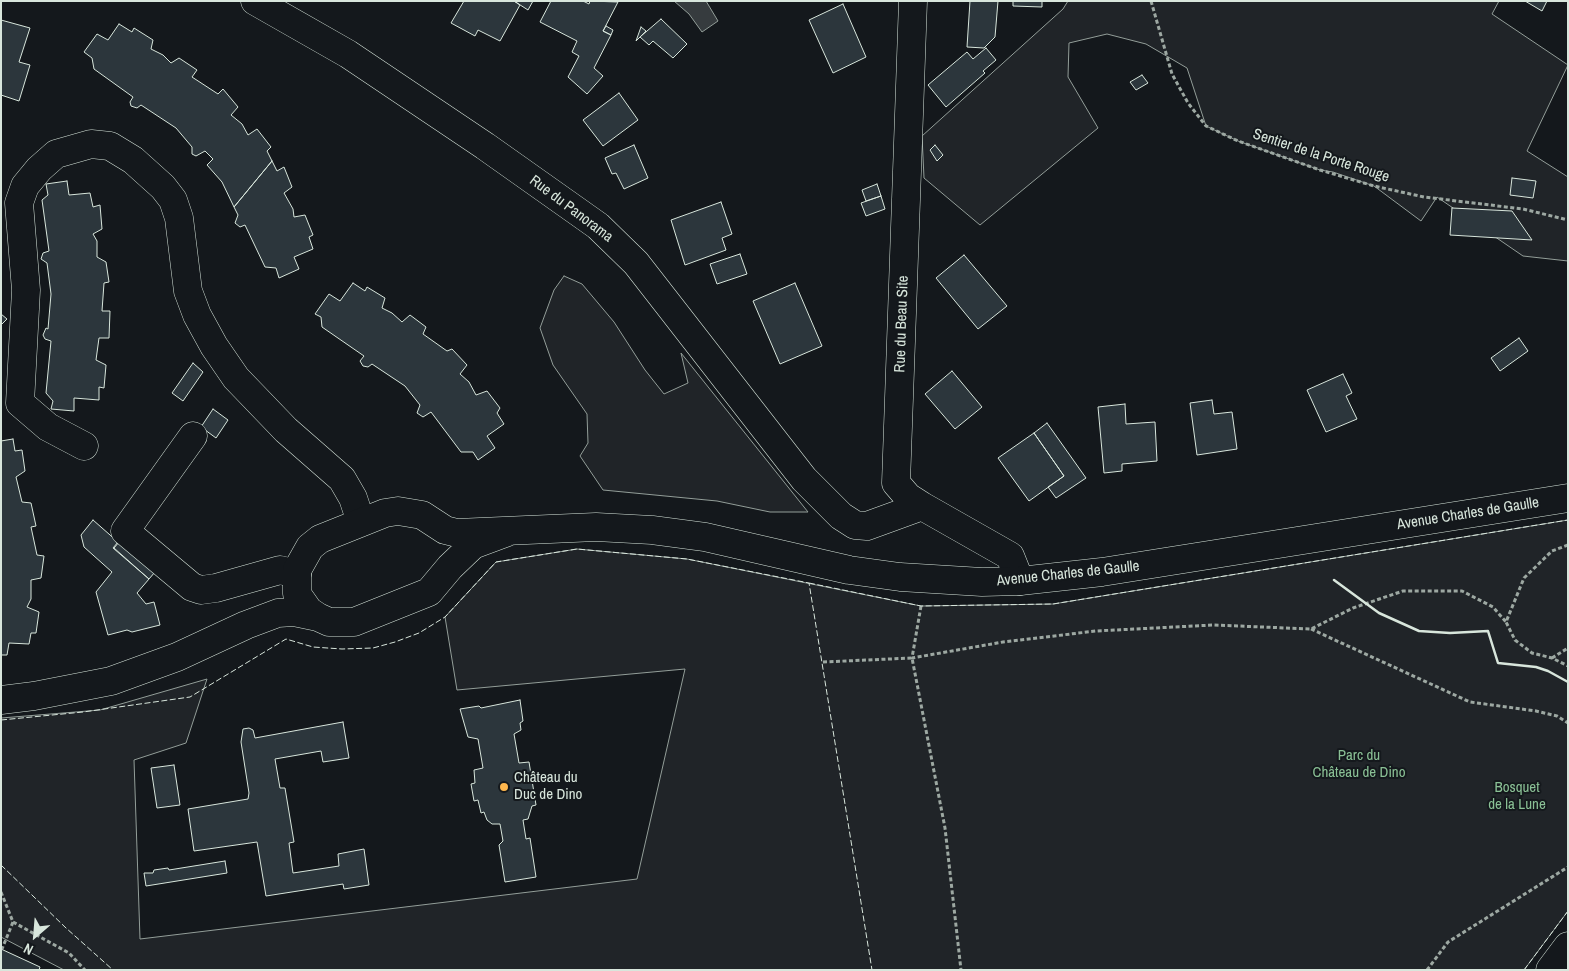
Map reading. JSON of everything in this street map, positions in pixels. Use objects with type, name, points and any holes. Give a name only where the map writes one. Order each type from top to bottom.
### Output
[{"type":"main road","name":"Rue du Panorama","points":[[255,1],[348,54],[485,146],[598,226],[636,263],[804,479],[841,516],[855,525],[866,526],[922,506]]},
{"type":"main road","name":"Rue du Beau Site","points":[[914,1],[896,483],[908,497],[922,506],[1010,556],[1020,581]]},
{"type":"main road","points":[[84,446],[48,427],[20,403],[26,290],[19,203],[26,186],[38,169],[56,154],[91,144],[110,146],[133,160],[164,187],[173,200],[179,218],[188,291],[197,315],[214,346],[236,378],[286,430],[342,479],[353,498],[361,522]]},
{"type":"main road","points":[[193,436],[125,532],[192,587],[201,590],[216,588],[280,570],[297,574],[298,594],[309,611],[318,617]]},
{"type":"main road","name":"Avenue Charles de Gaulle","points":[[246,625],[274,605],[297,574],[303,557],[310,547],[320,539],[361,522],[398,510],[422,516],[434,524],[457,533],[596,527],[652,530],[705,537],[849,570],[931,580],[1020,581],[1111,571],[1568,498]]},
{"type":"main road","name":"Avenue Charles de Gaulle","points":[[434,524],[446,543],[447,557],[442,575],[436,584]]},
{"type":"main road","name":"Avenue Charles de Gaulle","points":[[1,700],[34,696],[111,680],[177,657],[246,625],[278,613],[294,612],[342,624],[354,622],[421,597],[472,546],[508,532]]},
{"type":"main road","points":[[1550,970],[1568,946]]},
{"type":"path","name":"Sentier de la Porte Rouge","points":[[1151,1],[1172,74],[1188,104],[1206,126],[1238,141],[1320,170],[1374,186],[1424,197],[1523,210],[1568,220]]},
{"type":"path","points":[[1506,622],[1524,578],[1552,551],[1568,545]]},
{"type":"path","points":[[931,580],[921,606],[912,658],[945,828],[961,970]]},
{"type":"path","points":[[1311,629],[1353,608],[1403,591],[1462,591],[1493,607],[1506,622],[1515,640],[1532,653],[1552,658],[1568,666]]},
{"type":"path","points":[[823,662],[912,658],[1004,642],[1096,631],[1212,626],[1311,629],[1470,702],[1536,711],[1557,716],[1568,723]]},
{"type":"path","points":[[1552,658],[1568,648]]},
{"type":"path","points":[[1427,970],[1448,942],[1568,867]]},
{"type":"path","points":[[1,892],[4,895],[13,922],[2,949]]},
{"type":"path","points":[[13,922],[69,952],[85,970]]},
{"type":"green space","points":[[1068,1],[1499,1],[1492,14],[1568,65],[1527,151],[1568,177],[1568,261],[1523,256],[1437,197],[1421,221],[1374,186],[1333,172],[1320,170],[1238,141],[1206,126],[1187,68],[1146,44],[1107,34],[1069,43],[1068,77],[1098,128],[980,225],[924,178],[922,136],[1063,9]]},
{"type":"green space","points":[[564,276],[582,284],[614,322],[645,370],[664,394],[688,383],[681,353],[808,512],[770,512],[717,501],[603,490],[580,456],[588,443],[587,414],[553,365],[540,328],[554,290]]},
{"type":"green space","name":"Parc du Château de Dino","points":[[1568,520],[1568,911],[1524,970],[64,970],[1,937],[1,718],[100,710],[207,679],[186,743],[134,760],[140,939],[637,879],[685,669],[457,690],[445,617],[496,562],[577,549],[687,559],[921,606],[1053,604]]},
{"type":"shaded area","points":[[674,1],[706,1],[718,21],[702,32],[689,14]]},
{"type":"building","points":[[464,1],[514,1],[520,5],[500,41],[478,30],[475,36],[451,23]]},
{"type":"building","points":[[514,1],[533,1],[528,10]]},
{"type":"building","points":[[551,1],[583,1],[589,4],[590,1],[618,2],[603,31],[611,35],[594,68],[603,76],[587,94],[568,77],[579,56],[572,52],[577,41],[540,22]]},
{"type":"building","points":[[970,1],[998,1],[995,37],[984,48],[967,47]]},
{"type":"building","points":[[1013,1],[1042,1],[1042,7],[1013,6]]},
{"type":"building","points":[[1525,1],[1547,1],[1542,11]]},
{"type":"building","points":[[843,4],[866,57],[833,73],[809,20]]},
{"type":"building","points":[[661,19],[687,44],[673,58],[653,41],[649,45],[640,37]]},
{"type":"building","points":[[1,20],[30,28],[19,62],[30,65],[19,101],[1,95]]},
{"type":"building","points":[[119,24],[132,32],[134,28],[153,40],[151,49],[163,55],[171,63],[179,58],[197,70],[192,77],[218,94],[223,89],[238,107],[231,115],[242,124],[248,135],[257,129],[271,147],[267,151],[272,161],[234,207],[222,182],[207,165],[213,159],[205,151],[196,156],[192,154],[192,147],[176,128],[141,105],[137,108],[131,106],[130,102],[133,97],[94,69],[92,58],[84,52],[97,34],[108,40]]},
{"type":"building","points":[[606,26],[613,30],[611,35],[603,31]]},
{"type":"building","points":[[641,27],[646,31],[636,41]]},
{"type":"building","points":[[986,48],[996,60],[983,71],[985,73],[946,107],[928,85],[967,52],[973,59]]},
{"type":"building","points":[[1142,75],[1148,83],[1136,90],[1130,82]]},
{"type":"building","points":[[619,93],[638,120],[603,146],[583,120]]},
{"type":"building","points":[[634,145],[648,178],[624,189],[616,173],[612,174],[605,158]]},
{"type":"building","points":[[935,145],[943,155],[937,161],[930,150]]},
{"type":"building","points":[[272,161],[277,171],[284,167],[292,187],[284,193],[293,209],[294,217],[305,215],[313,235],[309,237],[313,249],[294,257],[299,269],[279,278],[276,268],[265,267],[245,225],[240,227],[235,223],[238,215],[234,207]]},
{"type":"building","points":[[1512,178],[1536,181],[1533,198],[1510,195]]},
{"type":"building","points":[[67,181],[69,195],[90,193],[93,207],[100,205],[102,229],[93,234],[97,241],[97,257],[106,262],[109,282],[104,283],[102,311],[110,311],[109,338],[99,338],[96,360],[106,365],[104,388],[99,387],[99,400],[74,398],[74,411],[51,409],[53,401],[46,393],[51,341],[45,339],[43,335],[46,328],[48,329],[51,294],[47,263],[41,259],[43,253],[49,251],[42,200],[48,195],[46,184]]},
{"type":"building","points":[[877,184],[881,196],[866,201],[862,190]]},
{"type":"building","points":[[881,196],[885,209],[866,216],[861,203]]},
{"type":"building","points":[[721,202],[732,234],[722,238],[726,250],[685,265],[671,220]]},
{"type":"building","points":[[1452,208],[1512,211],[1532,240],[1450,235]]},
{"type":"building","points":[[740,254],[747,274],[717,284],[710,264]]},
{"type":"building","points":[[964,255],[1007,306],[978,329],[936,278]]},
{"type":"building","points":[[353,283],[365,291],[367,287],[385,298],[382,308],[392,313],[402,322],[410,315],[426,327],[423,334],[447,351],[452,349],[467,365],[460,374],[469,382],[476,395],[487,391],[500,408],[497,413],[504,424],[487,436],[495,448],[478,460],[473,452],[461,452],[431,412],[423,417],[417,413],[420,405],[405,386],[372,364],[368,367],[363,366],[360,361],[364,356],[322,327],[321,317],[315,314],[329,294],[340,301]]},
{"type":"building","points":[[795,283],[822,346],[780,364],[753,301]]},
{"type":"building","points":[[1,314],[7,319],[1,325]]},
{"type":"building","points":[[1519,338],[1528,351],[1500,371],[1491,358]]},
{"type":"building","points":[[193,363],[203,372],[183,401],[172,393]]},
{"type":"building","points":[[952,371],[982,407],[955,429],[925,394]]},
{"type":"building","points":[[1343,374],[1352,393],[1346,396],[1357,419],[1326,432],[1307,390]]},
{"type":"building","points":[[1212,400],[1214,414],[1232,412],[1237,449],[1197,455],[1190,403]]},
{"type":"building","points":[[1125,404],[1126,424],[1155,422],[1157,461],[1122,464],[1122,471],[1104,473],[1098,407]]},
{"type":"building","points":[[213,409],[228,420],[216,438],[201,427]]},
{"type":"building","points":[[1047,423],[1086,478],[1056,498],[1048,487],[1064,476],[1034,433]]},
{"type":"building","points":[[1034,433],[1064,476],[1029,501],[998,458]]},
{"type":"building","points":[[13,439],[15,451],[22,450],[25,471],[16,477],[22,502],[31,503],[36,526],[31,527],[37,555],[44,556],[41,578],[31,580],[31,599],[27,607],[39,612],[36,633],[31,633],[29,644],[9,643],[7,655],[1,655],[1,441]]},
{"type":"building","points":[[93,520],[118,542],[113,548],[149,579],[137,593],[146,604],[154,602],[160,625],[132,632],[127,630],[108,635],[96,592],[112,572],[84,547],[81,535]]},
{"type":"building","points":[[120,541],[155,572],[149,579],[114,548]]},
{"type":"building","points":[[520,700],[523,721],[520,723],[521,730],[514,734],[519,763],[529,762],[536,805],[532,806],[528,819],[523,820],[526,839],[530,838],[536,877],[505,882],[499,845],[503,841],[500,824],[492,824],[487,820],[484,812],[481,813],[478,800],[474,801],[471,784],[475,783],[474,770],[483,768],[478,739],[468,737],[460,709],[479,706],[481,708]]},
{"type":"building","points":[[343,722],[349,758],[323,762],[321,751],[275,759],[280,788],[285,788],[294,842],[289,843],[293,873],[339,866],[338,854],[364,849],[369,885],[344,889],[343,884],[266,896],[257,842],[194,851],[188,809],[248,799],[249,793],[241,742],[243,729],[249,728],[253,730],[255,738]]},
{"type":"building","points":[[174,765],[180,805],[157,808],[151,768]]},
{"type":"building","points":[[225,861],[227,873],[146,886],[144,873],[153,873],[154,870],[168,868],[169,870]]},
{"type":"building","points":[[1,949],[40,967],[39,970],[1,970]]},
{"type":"fence","points":[[809,583],[921,606],[1053,604],[1568,520]]},
{"type":"fence","points":[[1,720],[83,712],[190,697],[286,639],[313,647],[342,649],[373,648],[395,642],[419,633],[445,617],[496,562],[577,549],[687,559],[809,583],[872,970]]},
{"type":"fence","points":[[1,865],[66,928],[113,970]]},
{"type":"fence","points":[[1524,970],[1568,911]]},
{"type":"wall","points":[[1334,580],[1379,613],[1419,631],[1450,633],[1488,631],[1498,663],[1536,667],[1568,682]]},
{"type":"place","name":"Château du Duc de Dino","points":[[504,787]]},
{"type":"park label","name":"Bosquet de la Lune","points":[[1517,796]]}]
